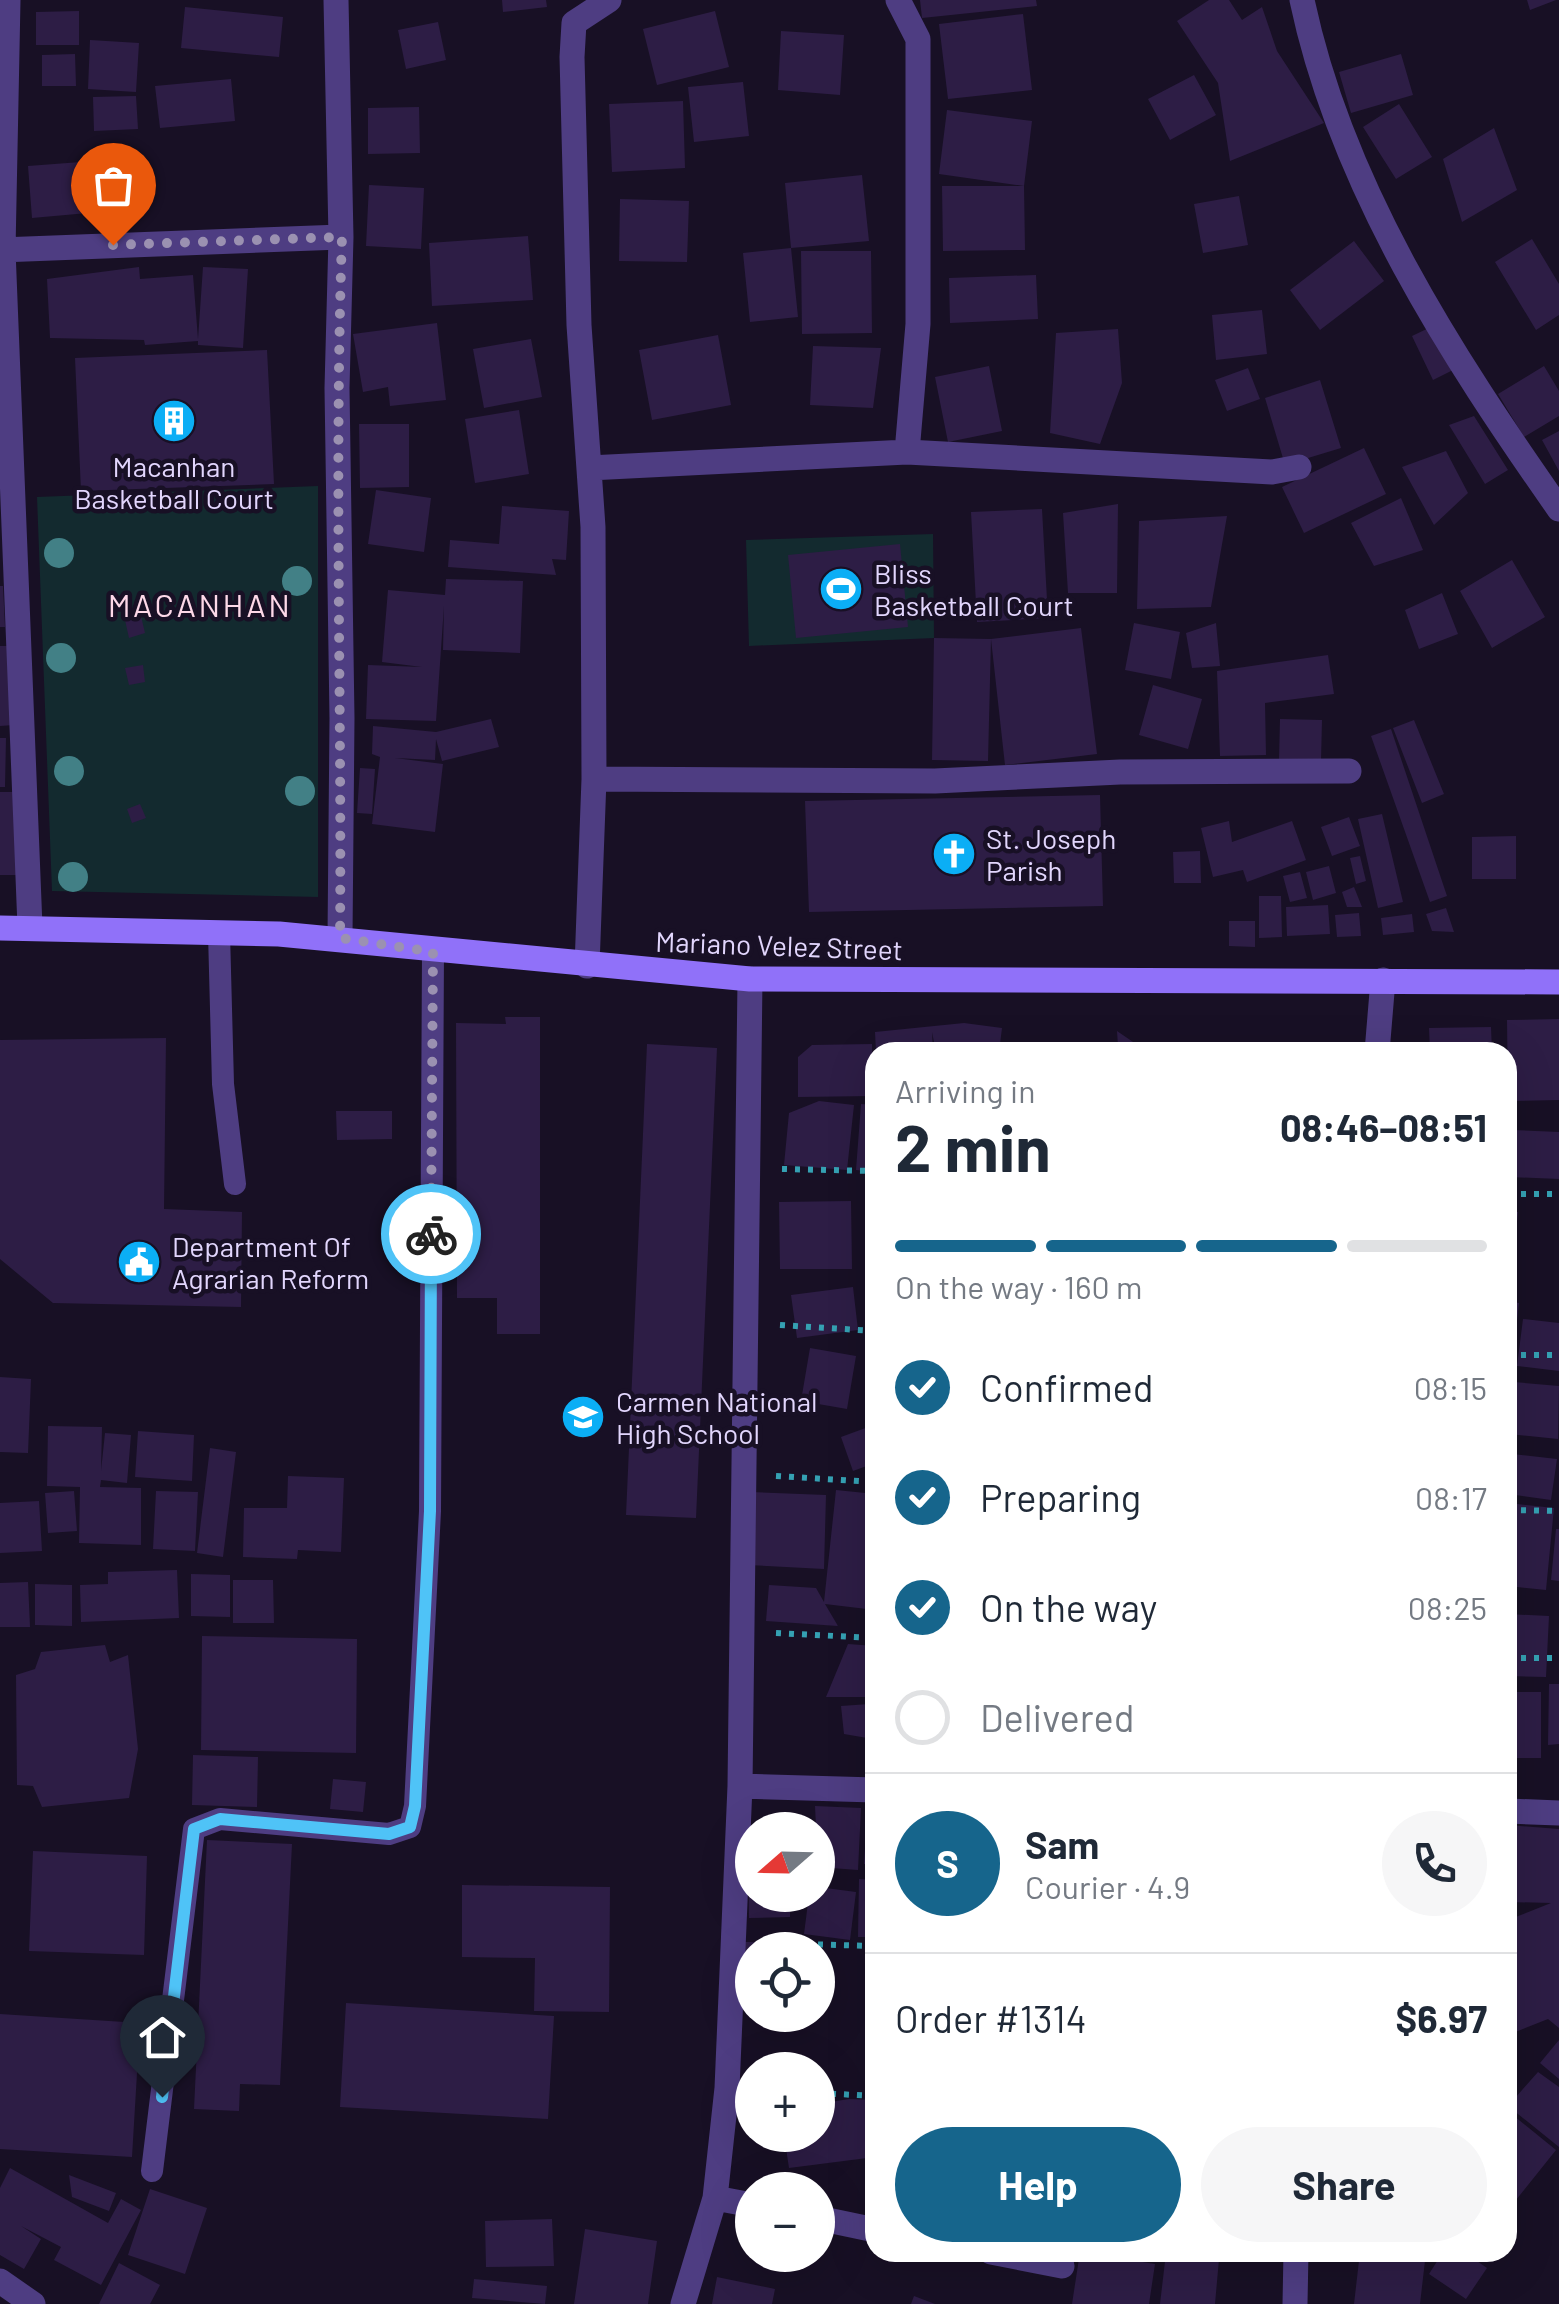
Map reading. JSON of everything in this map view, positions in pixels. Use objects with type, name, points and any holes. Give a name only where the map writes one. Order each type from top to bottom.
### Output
[{"type":"street","points":[[8,0],[2,250],[30,927]]},
{"type":"street","points":[[336,0],[342,237],[337,388],[342,718],[340,938]]},
{"type":"street","points":[[587,966],[594,779],[590,468],[578,326],[572,57],[574,23],[609,0]]},
{"type":"street","points":[[898,0],[918,39],[918,324],[907,452]]},
{"type":"street","points":[[1302,0],[1326,98],[1364,184],[1476,391],[1559,509]]},
{"type":"street","points":[[2,250],[342,237]]},
{"type":"street","points":[[590,468],[907,452],[1272,472],[1300,467]]},
{"type":"street","points":[[594,779],[935,781],[1120,772],[1349,770]]},
{"type":"street","name":"Mariano Velez Street","points":[[0,928],[340,938],[433,952],[750,979],[1559,982]]},
{"type":"street","points":[[683,2304],[715,2198],[728,2088],[740,1786],[750,979]]},
{"type":"street","points":[[1378,1042],[1383,980]]},
{"type":"street","points":[[740,1786],[865,1790]]},
{"type":"street","points":[[1517,1811],[1559,1813]]},
{"type":"street","points":[[715,2198],[735,2202]]},
{"type":"street","points":[[835,2222],[865,2228]]},
{"type":"street","points":[[1042,2262],[1062,2266]]},
{"type":"street","points":[[1295,2304],[1296,2262]]},
{"type":"lane","points":[[219,933],[224,1084],[235,1184]]},
{"type":"lane","points":[[152,2171],[194,1829],[220,1819],[389,1834],[410,1827],[415,1806],[430,1511],[433,952]]},
{"type":"path","points":[[746,1168],[865,1171]]},
{"type":"path","points":[[1517,1194],[1559,1194]]},
{"type":"path","points":[[744,1324],[865,1330]]},
{"type":"path","points":[[1517,1356],[1559,1355]]},
{"type":"path","points":[[744,1474],[865,1481]]},
{"type":"path","points":[[1517,1510],[1559,1511]]},
{"type":"path","points":[[742,1632],[865,1638]]},
{"type":"path","points":[[1517,1658],[1559,1658]]},
{"type":"path","points":[[732,1942],[865,1946]]},
{"type":"path","points":[[835,2094],[865,2095]]},
{"type":"green space","points":[[318,486],[318,897],[52,891],[37,497]]},
{"type":"green space","name":"Bliss Basketball Court","points":[[933,534],[934,638],[749,646],[746,540]]},
{"type":"building","points":[[502,0],[546,0],[547,7],[503,12]]},
{"type":"building","points":[[920,0],[1036,0],[1037,6],[922,18]]},
{"type":"building","points":[[1209,0],[1229,0],[1242,20],[1262,7],[1277,51],[1324,123],[1230,161],[1218,83],[1177,21]]},
{"type":"building","points":[[1527,0],[1556,0],[1530,10]]},
{"type":"building","points":[[185,7],[283,17],[279,57],[181,48]]},
{"type":"building","points":[[79,11],[79,45],[36,45],[36,12]]},
{"type":"building","points":[[715,11],[729,67],[657,85],[643,29]]},
{"type":"building","points":[[1023,14],[1032,90],[948,99],[939,24]]},
{"type":"building","points":[[438,22],[446,60],[406,69],[398,30]]},
{"type":"building","points":[[781,31],[844,35],[840,95],[778,90]]},
{"type":"building","points":[[90,40],[139,43],[136,92],[88,89]]},
{"type":"building","points":[[75,54],[76,86],[42,86],[42,55]]},
{"type":"building","points":[[1401,54],[1413,95],[1351,113],[1339,72]]},
{"type":"building","points":[[1194,75],[1216,115],[1170,140],[1148,99]]},
{"type":"building","points":[[231,79],[235,121],[160,128],[155,86]]},
{"type":"building","points":[[743,82],[749,136],[694,142],[688,87]]},
{"type":"building","points":[[136,96],[138,129],[94,131],[93,97]]},
{"type":"building","points":[[683,101],[685,168],[612,172],[609,104]]},
{"type":"building","points":[[1399,104],[1432,157],[1396,179],[1363,127]]},
{"type":"building","points":[[419,107],[420,153],[368,154],[368,108]]},
{"type":"building","points":[[947,110],[1032,121],[1024,186],[939,174]]},
{"type":"building","points":[[1494,128],[1517,190],[1462,222],[1443,159]]},
{"type":"building","points":[[94,161],[99,212],[32,218],[28,166]]},
{"type":"building","points":[[862,175],[869,241],[791,248],[785,183]]},
{"type":"building","points":[[369,185],[424,188],[421,249],[366,246]]},
{"type":"building","points":[[942,186],[1024,186],[1025,250],[943,251]]},
{"type":"building","points":[[1239,196],[1248,245],[1203,253],[1194,204]]},
{"type":"building","points":[[620,199],[689,201],[687,262],[619,261]]},
{"type":"building","points":[[528,236],[533,300],[432,306],[429,243]]},
{"type":"building","points":[[1532,239],[1559,284],[1559,315],[1536,330],[1495,262]]},
{"type":"building","points":[[1354,241],[1384,281],[1320,330],[1290,290]]},
{"type":"building","points":[[791,248],[798,317],[750,322],[743,253]]},
{"type":"building","points":[[801,251],[871,251],[872,333],[802,334]]},
{"type":"building","points":[[139,267],[140,279],[193,275],[198,339],[203,267],[248,269],[243,348],[198,345],[198,341],[145,345],[144,340],[50,338],[47,279]]},
{"type":"building","points":[[1036,275],[1038,319],[950,323],[949,278]]},
{"type":"building","points":[[1262,310],[1267,354],[1216,360],[1212,315]]},
{"type":"building","points":[[437,323],[446,400],[390,406],[388,387],[363,392],[353,334]]},
{"type":"building","points":[[1435,325],[1457,368],[1433,380],[1412,336]]},
{"type":"building","points":[[1118,329],[1122,383],[1100,444],[1050,433],[1056,333]]},
{"type":"building","points":[[718,335],[731,405],[652,420],[639,350]]},
{"type":"building","points":[[531,339],[542,397],[484,408],[473,349]]},
{"type":"building","points":[[813,346],[881,348],[873,408],[810,405]]},
{"type":"building","name":"Macanhan Basketball Court","points":[[267,350],[274,484],[81,491],[75,358]]},
{"type":"building","points":[[989,366],[1002,431],[948,442],[935,377]]},
{"type":"building","points":[[1544,366],[1559,391],[1559,416],[1524,437],[1498,394]]},
{"type":"building","points":[[1248,368],[1260,399],[1227,411],[1215,380]]},
{"type":"building","points":[[1320,380],[1341,448],[1285,465],[1265,398]]},
{"type":"building","points":[[519,410],[529,474],[475,483],[465,419]]},
{"type":"building","points":[[1474,416],[1508,470],[1485,484],[1449,425]]},
{"type":"building","points":[[359,424],[409,424],[409,487],[360,488]]},
{"type":"building","points":[[1559,431],[1559,471],[1542,440]]},
{"type":"building","points":[[1364,448],[1386,494],[1304,533],[1282,487]]},
{"type":"building","points":[[1446,451],[1468,493],[1434,525],[1402,467]]},
{"type":"building","points":[[376,490],[431,498],[424,552],[368,544]]},
{"type":"building","points":[[1401,498],[1423,550],[1374,566],[1351,523]]},
{"type":"building","points":[[1118,504],[1117,593],[1068,593],[1063,513]]},
{"type":"building","points":[[502,506],[569,511],[566,560],[552,559],[556,575],[448,567],[450,540],[499,544]]},
{"type":"building","points":[[1042,509],[1048,618],[977,622],[971,512]]},
{"type":"building","points":[[1227,516],[1211,607],[1137,609],[1139,521]]},
{"type":"building","points":[[900,544],[908,627],[796,638],[788,555]]},
{"type":"building","points":[[1512,560],[1545,617],[1492,648],[1460,591]]},
{"type":"building","points":[[446,579],[523,581],[520,653],[443,650],[444,606],[436,721],[366,719],[368,665],[422,667],[382,662],[388,590],[445,595]]},
{"type":"building","points":[[3,586],[5,627],[0,627]]},
{"type":"building","points":[[1442,593],[1458,634],[1419,649],[1405,610]]},
{"type":"building","points":[[141,616],[145,633],[129,638],[125,620]]},
{"type":"building","points":[[1134,623],[1180,632],[1171,679],[1125,670]]},
{"type":"building","points":[[1216,623],[1220,666],[1192,668],[1186,633]]},
{"type":"building","points":[[1081,628],[1097,754],[1005,765],[991,639]]},
{"type":"building","points":[[934,638],[991,639],[988,761],[932,760]]},
{"type":"building","points":[[0,646],[8,646],[14,725],[0,726]]},
{"type":"building","points":[[1328,655],[1334,694],[1265,703],[1266,755],[1220,756],[1217,671]]},
{"type":"building","points":[[143,665],[145,682],[129,685],[125,668]]},
{"type":"building","points":[[1153,685],[1202,699],[1188,749],[1139,735]]},
{"type":"building","points":[[491,719],[499,747],[442,761],[436,739],[435,760],[395,758],[443,764],[435,832],[372,824],[380,757],[372,754],[373,726],[436,732]]},
{"type":"building","points":[[1280,719],[1322,720],[1321,761],[1279,760]]},
{"type":"building","points":[[1414,720],[1444,794],[1422,803],[1393,728]]},
{"type":"building","points":[[1391,729],[1447,896],[1430,902],[1371,736]]},
{"type":"building","points":[[0,738],[6,738],[5,787],[0,787]]},
{"type":"building","points":[[360,768],[375,769],[372,814],[357,813]]},
{"type":"building","points":[[0,792],[16,792],[17,875],[0,875]]},
{"type":"building","name":"St. Joseph Parish","points":[[1100,795],[1103,906],[809,912],[805,801]]},
{"type":"building","points":[[140,804],[146,818],[132,823],[127,809]]},
{"type":"building","points":[[1382,814],[1403,902],[1378,908],[1358,819]]},
{"type":"building","points":[[1349,817],[1360,846],[1332,856],[1321,827]]},
{"type":"building","points":[[1229,821],[1232,842],[1292,821],[1306,860],[1247,882],[1243,870],[1213,877],[1201,828]]},
{"type":"building","points":[[1516,836],[1516,879],[1472,879],[1472,837]]},
{"type":"building","points":[[1200,851],[1201,883],[1174,883],[1173,852]]},
{"type":"building","points":[[1360,856],[1366,881],[1356,884],[1350,858]]},
{"type":"building","points":[[1329,866],[1336,893],[1313,900],[1306,872]]},
{"type":"building","points":[[1300,872],[1307,898],[1290,902],[1283,876]]},
{"type":"building","points":[[1354,887],[1362,907],[1347,907],[1342,892]]},
{"type":"building","points":[[1259,896],[1281,896],[1282,937],[1259,938]]},
{"type":"building","points":[[1328,905],[1330,934],[1287,936],[1286,907]]},
{"type":"building","points":[[1446,908],[1454,932],[1432,931],[1426,914]]},
{"type":"building","points":[[1359,913],[1361,936],[1337,937],[1335,915]]},
{"type":"building","points":[[1412,914],[1414,932],[1383,935],[1381,918]]},
{"type":"building","points":[[1229,921],[1255,921],[1255,947],[1229,946]]},
{"type":"building","points":[[505,1017],[540,1017],[540,1334],[497,1334],[497,1298],[457,1298],[456,1023],[506,1024]]},
{"type":"building","points":[[1559,1019],[1559,1100],[1517,1101],[1517,1042],[1507,1042],[1507,1020]]},
{"type":"building","points":[[964,1023],[1002,1028],[1000,1042],[934,1042],[932,1032],[932,1042],[876,1042],[875,1032]]},
{"type":"building","points":[[1491,1027],[1492,1042],[1430,1042],[1429,1028]]},
{"type":"building","points":[[1117,1031],[1133,1042],[1118,1042]]},
{"type":"building","points":[[166,1038],[164,1209],[242,1212],[241,1307],[53,1303],[0,1259],[0,1040]]},
{"type":"building","points":[[647,1044],[717,1048],[696,1518],[626,1515]]},
{"type":"building","points":[[865,1044],[865,1096],[798,1097],[798,1057],[812,1045]]},
{"type":"building","points":[[819,1101],[854,1105],[847,1170],[784,1165],[789,1113]]},
{"type":"building","points":[[861,1104],[865,1104],[865,1171],[856,1170]]},
{"type":"building","points":[[336,1111],[392,1111],[392,1139],[337,1140]]},
{"type":"building","points":[[1517,1130],[1559,1132],[1559,1179],[1517,1177]]},
{"type":"building","points":[[851,1201],[852,1269],[780,1269],[779,1202]]},
{"type":"building","points":[[853,1287],[858,1330],[797,1338],[791,1295]]},
{"type":"building","points":[[1523,1319],[1559,1323],[1559,1371],[1517,1366]]},
{"type":"building","points":[[810,1348],[856,1356],[847,1409],[801,1401]]},
{"type":"building","points":[[0,1377],[31,1379],[28,1453],[0,1452]]},
{"type":"building","points":[[1517,1382],[1559,1386],[1558,1439],[1517,1435]]},
{"type":"building","points":[[48,1426],[102,1427],[101,1471],[105,1433],[131,1435],[127,1483],[101,1480],[100,1487],[141,1488],[141,1545],[79,1543],[80,1487],[47,1486]]},
{"type":"building","points":[[865,1428],[865,1467],[853,1471],[841,1437]]},
{"type":"building","points":[[138,1431],[194,1435],[192,1481],[135,1477]]},
{"type":"building","points":[[210,1448],[236,1452],[223,1557],[197,1553]]},
{"type":"building","points":[[1517,1455],[1557,1459],[1551,1500],[1517,1495]]},
{"type":"building","points":[[288,1476],[344,1478],[341,1552],[298,1550],[297,1559],[243,1557],[244,1508],[287,1508]]},
{"type":"building","points":[[836,1490],[865,1493],[865,1609],[825,1604],[838,1626],[766,1621],[769,1585],[816,1588],[824,1602]]},
{"type":"building","points":[[74,1491],[77,1531],[48,1533],[45,1493]]},
{"type":"building","points":[[156,1491],[198,1492],[195,1551],[153,1549]]},
{"type":"building","points":[[751,1492],[826,1495],[824,1569],[748,1565]]},
{"type":"building","points":[[39,1501],[42,1551],[0,1553],[0,1503]]},
{"type":"building","points":[[1517,1504],[1554,1508],[1546,1590],[1517,1587]]},
{"type":"building","points":[[1559,1529],[1559,1581],[1551,1580]]},
{"type":"building","points":[[177,1570],[179,1618],[81,1622],[80,1585],[108,1584],[108,1572]]},
{"type":"building","points":[[191,1574],[230,1575],[230,1617],[191,1616]]},
{"type":"building","points":[[233,1580],[273,1580],[274,1623],[233,1623]]},
{"type":"building","points":[[28,1582],[30,1627],[0,1627],[0,1583]]},
{"type":"building","points":[[35,1584],[72,1585],[72,1626],[35,1625]]},
{"type":"building","points":[[1517,1614],[1549,1616],[1546,1677],[1517,1676]]},
{"type":"building","points":[[202,1636],[357,1639],[356,1753],[201,1750]]},
{"type":"building","points":[[848,1644],[865,1645],[865,1697],[826,1697]]},
{"type":"building","points":[[105,1645],[110,1662],[128,1655],[138,1749],[129,1798],[42,1807],[33,1786],[17,1785],[16,1675],[35,1669],[41,1652]]},
{"type":"building","points":[[1549,1684],[1559,1684],[1559,1744],[1548,1745]]},
{"type":"building","points":[[1517,1692],[1541,1692],[1541,1758],[1517,1758]]},
{"type":"building","points":[[865,1704],[865,1738],[844,1734],[841,1706]]},
{"type":"building","points":[[193,1755],[258,1757],[257,1807],[192,1805]]},
{"type":"building","points":[[333,1779],[366,1782],[363,1812],[330,1809]]},
{"type":"building","points":[[815,1806],[861,1808],[858,1870],[835,1868],[835,1812],[815,1812]]},
{"type":"building","points":[[1517,1826],[1559,1829],[1559,2028],[1548,2019],[1517,2031],[1517,1916],[1551,1903],[1517,1902]]},
{"type":"building","points":[[207,1840],[292,1844],[280,2085],[240,2084],[239,2111],[194,2109]]},
{"type":"building","points":[[33,1851],[147,1856],[144,1955],[29,1951]]},
{"type":"building","points":[[859,1879],[865,1879],[865,1937],[858,1937]]},
{"type":"building","points":[[462,1885],[610,1887],[609,2012],[534,2011],[535,1958],[462,1957]]},
{"type":"building","points":[[835,1889],[856,1892],[850,1940],[835,1938],[835,1932],[804,1932],[807,1912],[835,1912]]},
{"type":"building","points":[[749,1912],[790,1912],[790,1917],[749,1918]]},
{"type":"building","points":[[346,2003],[554,2016],[548,2119],[340,2107]]},
{"type":"building","points":[[0,2014],[140,2023],[132,2157],[0,2149]]},
{"type":"building","points":[[1559,2040],[1559,2079],[1540,2063]]},
{"type":"building","points":[[1538,2072],[1559,2087],[1559,2147],[1517,2113],[1517,2096]]},
{"type":"building","points":[[865,2100],[865,2158],[789,2168],[787,2152],[835,2152],[835,2101]]},
{"type":"building","points":[[1517,2118],[1556,2150],[1517,2199]]},
{"type":"building","points":[[10,2168],[108,2223],[121,2199],[141,2210],[101,2285],[54,2260],[61,2247],[21,2226],[41,2239],[24,2269],[0,2255],[0,2188]]},
{"type":"building","points":[[69,2175],[116,2193],[109,2211],[72,2197]]},
{"type":"building","points":[[150,2189],[207,2208],[185,2274],[128,2255]]},
{"type":"building","points":[[552,2219],[554,2266],[486,2267],[485,2221]]},
{"type":"building","points":[[585,2229],[657,2241],[648,2304],[574,2304]]},
{"type":"building","points":[[1078,2262],[1155,2264],[1149,2304],[1072,2304]]},
{"type":"building","points":[[1165,2262],[1219,2262],[1215,2304],[1160,2304]]},
{"type":"building","points":[[1359,2262],[1425,2262],[1420,2304],[1354,2304]]},
{"type":"building","points":[[1437,2262],[1478,2262],[1487,2268],[1466,2299],[1429,2274]]},
{"type":"building","points":[[119,2263],[160,2285],[150,2304],[99,2304]]},
{"type":"building","points":[[717,2277],[775,2289],[772,2304],[712,2304]]},
{"type":"building","points":[[474,2279],[547,2286],[545,2304],[472,2298]]},
{"type":"building","points":[[914,2296],[935,2304],[911,2304]]},
{"type":"way so far","points":[[113,245],[342,237],[337,388],[342,718],[340,938],[433,952],[431,1234]]},
{"type":"place","name":"Macanhan Basketball Court","points":[[174,421]]},
{"type":"place","name":"Bliss Basketball Court","points":[[841,589]]},
{"type":"place","name":"St. Joseph Parish","points":[[954,854]]},
{"type":"place","name":"Department Of Agrarian Reform","points":[[139,1262]]},
{"type":"place","name":"Carmen National High School","points":[[583,1417]]},
{"type":"district","name":"MACANHAN","points":[[200,604]]},
{"type":"route","points":[[162,2097],[194,1829],[220,1819],[389,1834],[410,1827],[415,1806],[430,1511],[431,1234]]}]
